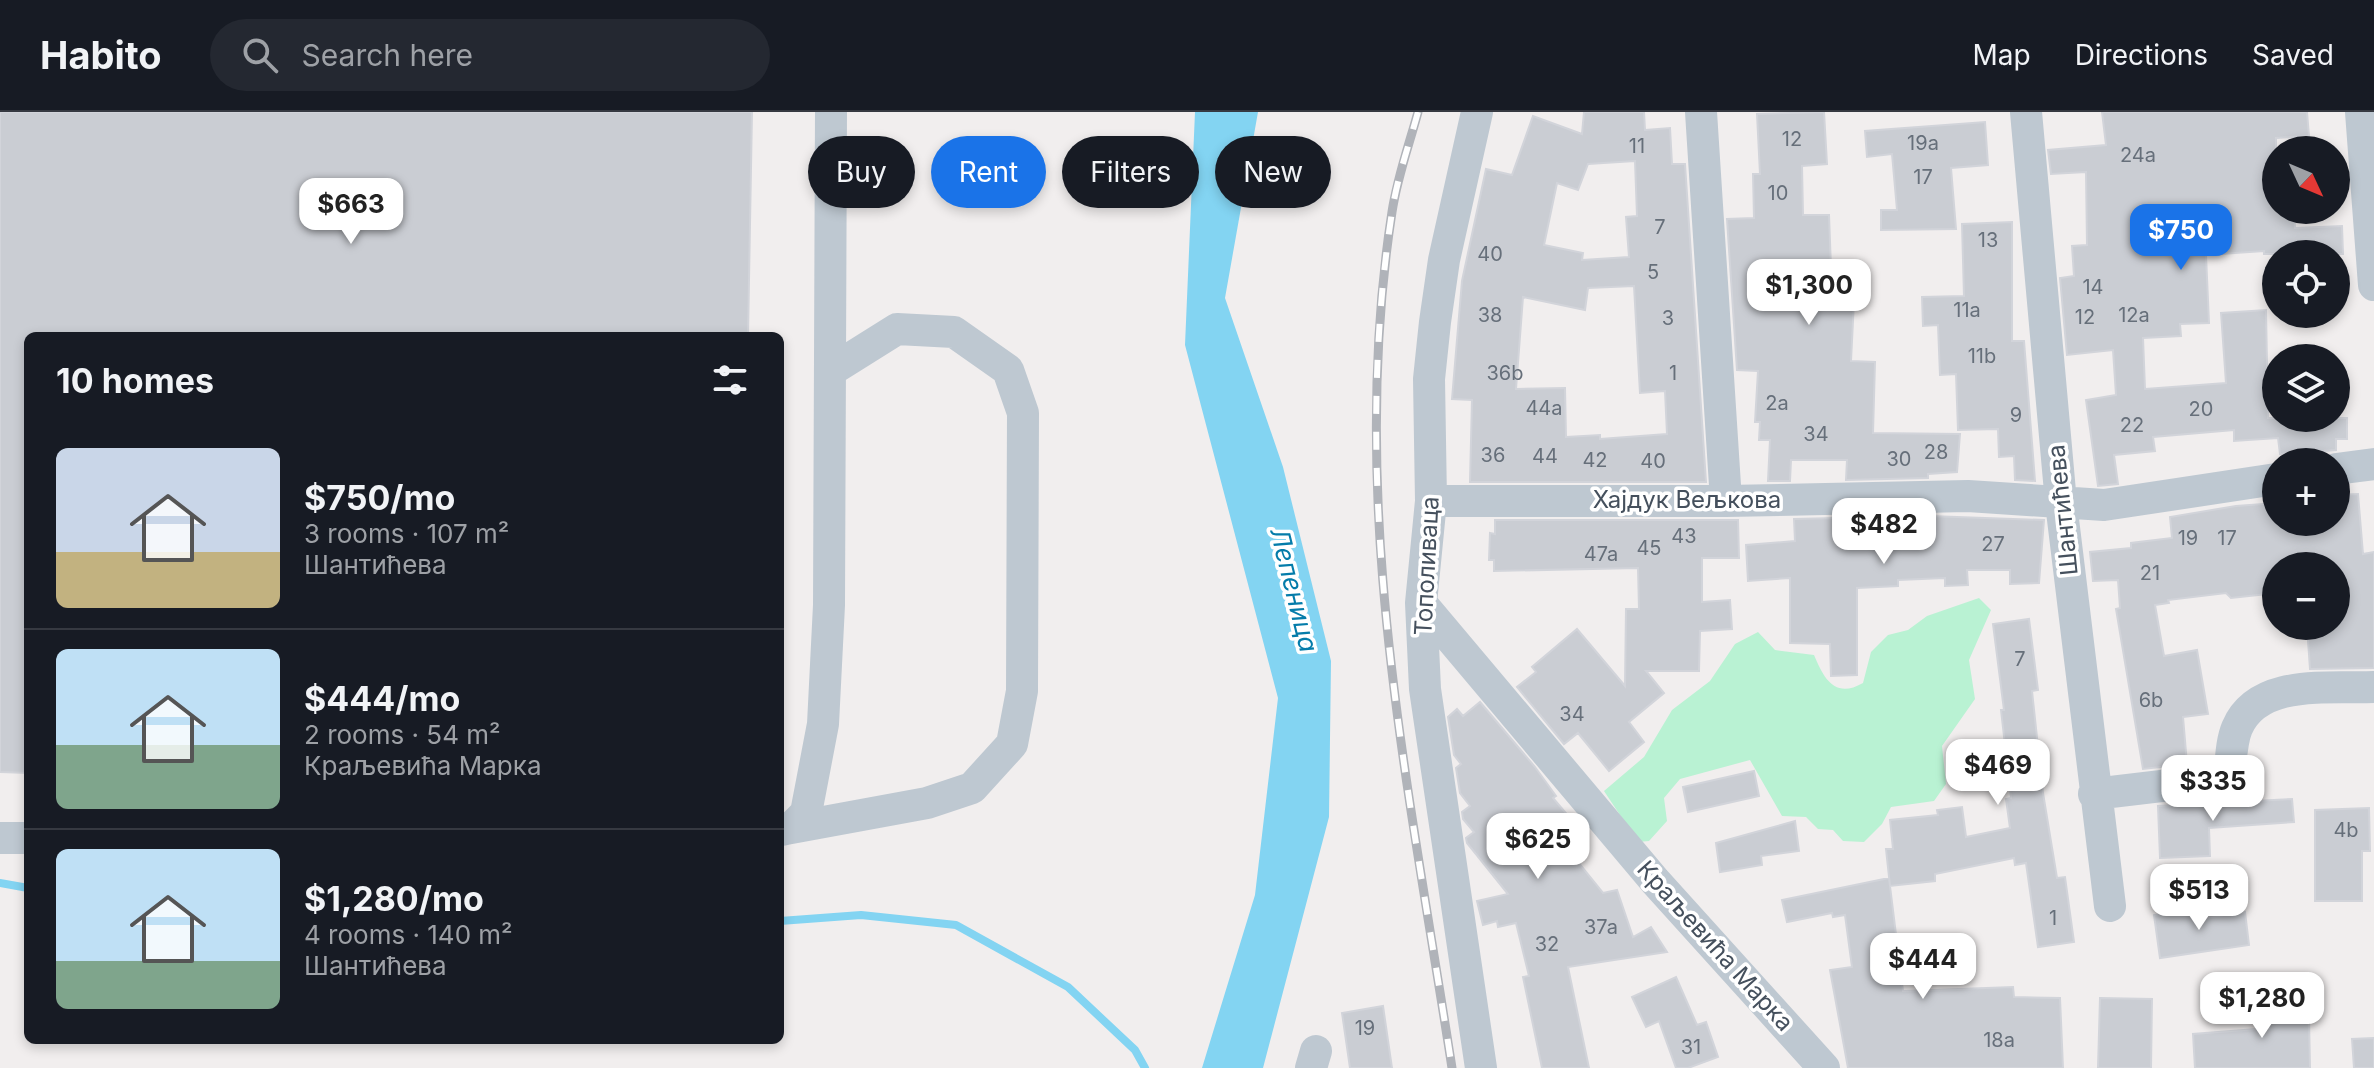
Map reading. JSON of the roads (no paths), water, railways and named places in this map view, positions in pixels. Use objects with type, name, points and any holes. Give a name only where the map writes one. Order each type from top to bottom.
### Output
[{"type":"street","points":[[786,829],[806,813],[823,724],[829,605],[831,112]]},
{"type":"street","name":"Тополиваца","points":[[1477,112],[1447,245],[1435,322],[1429,379],[1431,501],[1421,603],[1425,689],[1481,1068]]},
{"type":"street","points":[[1701,112],[1726,501]]},
{"type":"street","name":"Шантићева","points":[[2026,112],[2061,503],[2110,906]]},
{"type":"street","points":[[2361,112],[2374,285]]},
{"type":"street","points":[[786,829],[927,803],[972,788],[1012,744],[1022,691],[1023,413],[1008,370],[954,332],[897,329],[830,371]]},
{"type":"street","points":[[2350,467],[2374,464]]},
{"type":"street","name":"Хајдук Вељкова","points":[[1431,501],[1726,501],[1968,496],[2104,505],[2262,481]]},
{"type":"street","name":"Краљевића Марка","points":[[1421,603],[1655,881],[1824,1068]]},
{"type":"street","points":[[2094,794],[2229,778],[2236,729],[2246,713],[2261,699],[2283,692],[2374,687]]},
{"type":"street","points":[[0,838],[24,838]]},
{"type":"water","name":"Лепеница","points":[[1195,112],[1258,112],[1254,136],[1215,136],[1215,208],[1241,208],[1225,298],[1283,467],[1331,661],[1329,817],[1263,1068],[1202,1068],[1255,895],[1278,698],[1185,345],[1191,208],[1199,208],[1199,136],[1194,136]]},
{"type":"waterway","points":[[0,883],[24,887]]},
{"type":"waterway","points":[[784,921],[861,915],[956,925],[1068,987],[1135,1050],[1145,1068]]},
{"type":"railway","points":[[1418,112],[1392,212],[1380,320],[1376,428],[1380,535],[1389,642],[1402,748],[1452,1068]]}]
